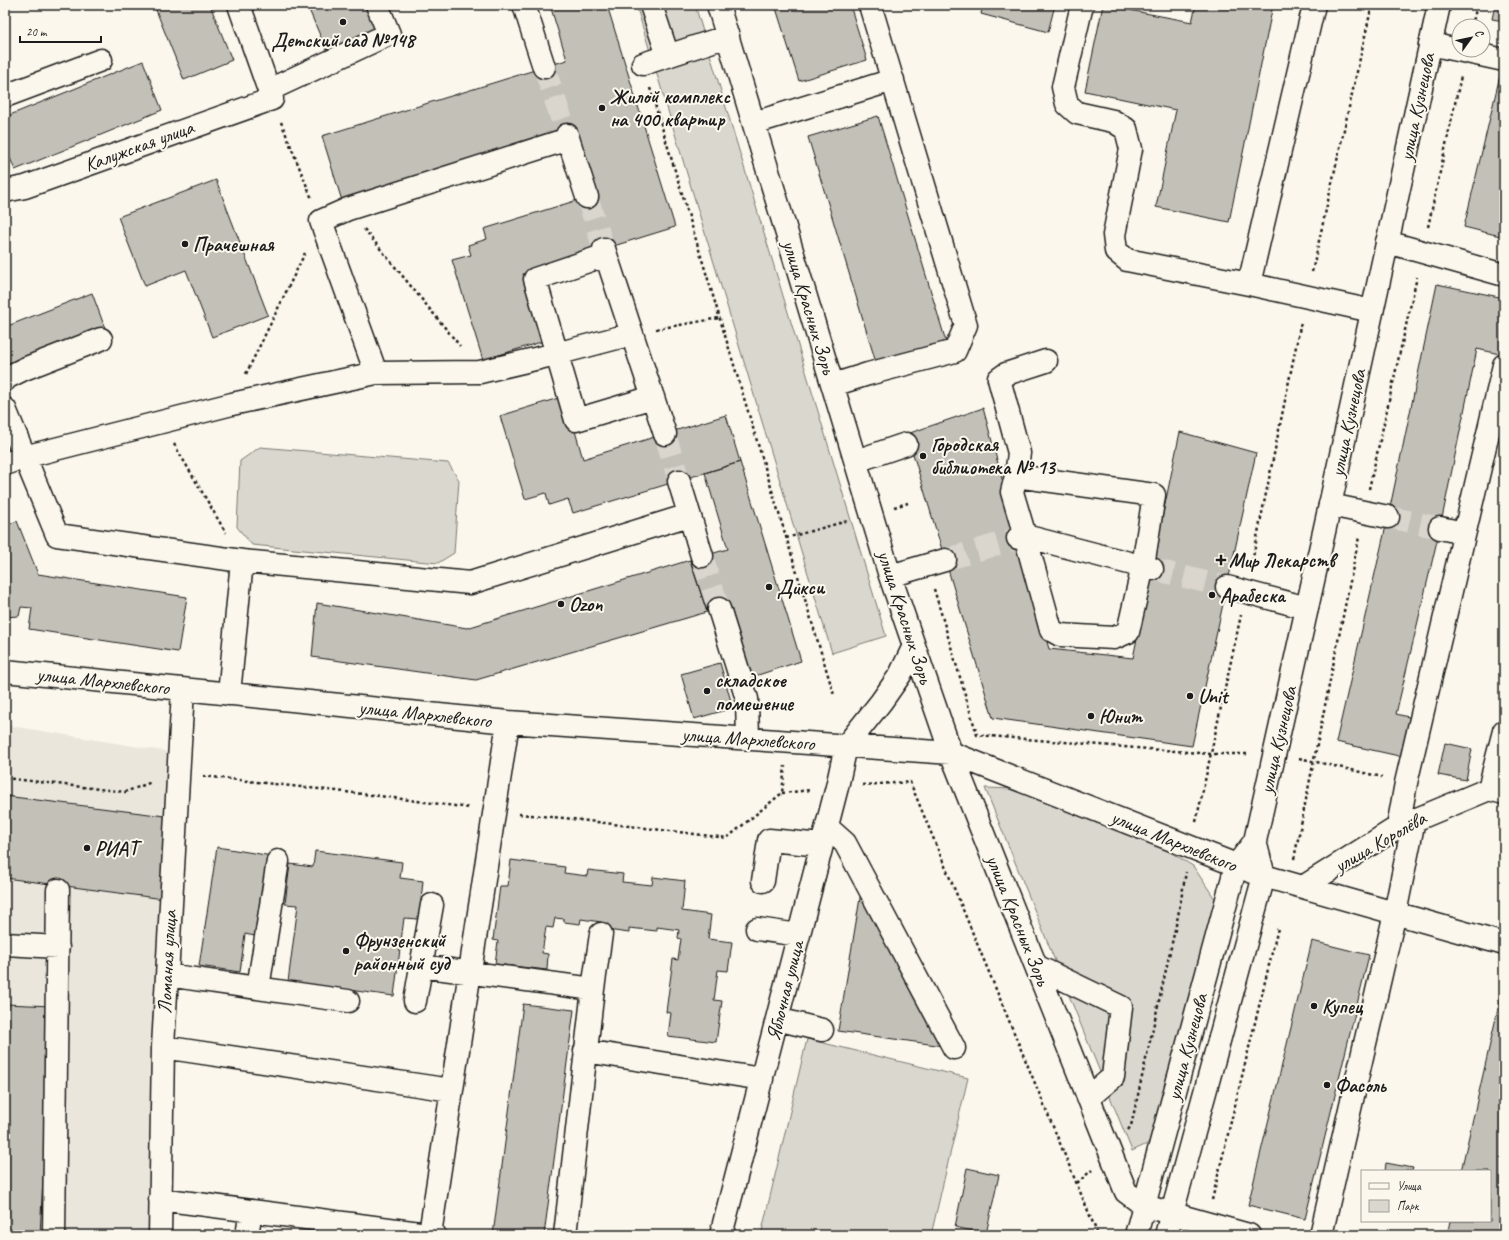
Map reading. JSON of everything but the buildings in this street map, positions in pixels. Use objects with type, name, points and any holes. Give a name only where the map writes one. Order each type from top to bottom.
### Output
[{"type":"street","points":[[238,5],[271,94]]},
{"type":"street","name":"Калужская улица","points":[[6,190],[25,187],[271,94],[389,34],[377,5]]},
{"type":"street","points":[[524,5],[544,67]]},
{"type":"street","points":[[651,5],[668,56]]},
{"type":"street","name":"улица Красных Зорь","points":[[718,5],[890,576],[914,646],[951,753],[1126,1192],[1145,1206],[1238,1234]]},
{"type":"street","points":[[833,385],[868,374],[955,351],[966,325],[870,5]]},
{"type":"street","points":[[1082,5],[1063,87],[1067,104],[1077,113],[1113,121],[1126,129],[1131,149],[1114,235],[1116,251],[1126,260],[1249,284],[1372,311]]},
{"type":"street","points":[[1249,284],[1314,5]]},
{"type":"street","name":"улица Кузнецова","points":[[1136,1235],[1236,866],[1255,841],[1439,5]]},
{"type":"street","points":[[643,64],[728,36]]},
{"type":"street","points":[[1430,44],[1451,49]]},
{"type":"street","points":[[1491,57],[1504,60]]},
{"type":"street","points":[[5,96],[100,60]]},
{"type":"street","points":[[754,123],[893,80]]},
{"type":"street","points":[[376,373],[321,221],[348,209],[567,137],[587,197]]},
{"type":"street","points":[[1387,242],[1504,275]]},
{"type":"street","points":[[653,397],[576,420],[535,279],[605,252],[653,397],[665,434]]},
{"type":"street","points":[[14,460],[232,404],[376,373],[480,372],[632,334]]},
{"type":"street","points":[[5,380],[6,378],[24,369],[101,339]]},
{"type":"street","points":[[1016,476],[1154,496],[1148,568],[1128,632],[1114,638],[1060,635],[1051,630],[1021,537],[1012,492],[1019,453],[999,379],[1006,374],[1046,361]]},
{"type":"street","points":[[1321,1235],[1395,913],[1406,824],[1406,783],[1504,365]]},
{"type":"street","points":[[5,409],[14,460],[57,535],[242,561],[470,583],[689,514]]},
{"type":"street","points":[[856,461],[906,444]]},
{"type":"street","points":[[679,481],[702,556]]},
{"type":"street","points":[[1330,505],[1388,517]]},
{"type":"street","points":[[1440,528],[1464,532]]},
{"type":"street","points":[[1021,537],[1148,568]]},
{"type":"street","points":[[229,694],[242,561]]},
{"type":"street","points":[[890,576],[936,563]]},
{"type":"street","points":[[1227,587],[1307,608]]},
{"type":"street","points":[[719,609],[747,699],[748,739]]},
{"type":"street","points":[[846,746],[881,702],[900,674],[914,646]]},
{"type":"street","name":"улица Мархлевского","points":[[5,671],[508,722],[951,753],[1264,876],[1504,944]]},
{"type":"street","name":"Ломаная улица","points":[[160,1235],[163,1046],[183,690]]},
{"type":"street","points":[[160,1199],[432,1235],[469,973],[508,722]]},
{"type":"street","points":[[1496,791],[1504,731]]},
{"type":"street","name":"Яблочная улица","points":[[721,1235],[825,836],[846,746]]},
{"type":"street","name":"улица Королёва","points":[[1296,885],[1406,824],[1496,791]]},
{"type":"street","points":[[763,881],[769,840],[825,836],[845,843],[954,1048]]},
{"type":"street","name":"улица Кузнецова","points":[[1166,1235],[1264,876],[1255,841]]},
{"type":"street","points":[[258,988],[278,861]]},
{"type":"street","points":[[54,1235],[58,890]]},
{"type":"street","points":[[415,1001],[432,905]]},
{"type":"street","points":[[757,928],[799,936]]},
{"type":"street","points":[[565,1235],[585,1051],[601,934]]},
{"type":"street","points":[[5,944],[58,947]]},
{"type":"street","points":[[421,966],[593,989]]},
{"type":"street","points":[[1036,966],[1121,1007],[1113,1076],[1088,1098]]},
{"type":"street","points":[[167,975],[348,1001]]},
{"type":"street","points":[[777,1019],[822,1030]]},
{"type":"street","points":[[163,1046],[452,1090]]},
{"type":"street","points":[[585,1051],[762,1080]]},
{"type":"street","points":[[247,1235],[250,1211]]},
{"type":"path","points":[[1474,18],[1476,5]]},
{"type":"path","points":[[1296,885],[1364,512],[1423,252],[1465,58]]},
{"type":"path","points":[[643,64],[834,695]]},
{"type":"path","points":[[232,404],[321,221],[271,94]]},
{"type":"path","points":[[348,209],[480,372]]},
{"type":"path","points":[[632,334],[720,318]]},
{"type":"path","points":[[161,422],[242,561]]},
{"type":"path","points":[[936,563],[977,736],[1211,754]]},
{"type":"path","points":[[782,793],[788,742]]},
{"type":"path","points":[[5,778],[125,792],[178,773],[372,795],[494,812],[564,818],[727,838],[782,793],[837,787],[910,782],[1098,1235]]},
{"type":"path","points":[[1206,1224],[1280,920]]},
{"type":"shaded area","points":[[5,725],[182,754],[159,1235],[5,1235]]},
{"type":"green space","points":[[636,5],[695,5],[886,636],[832,653]]},
{"type":"green space","points":[[260,447],[448,463],[459,480],[454,553],[438,563],[252,545],[237,527],[240,461]]},
{"type":"green space","points":[[985,788],[1046,790],[1142,835],[1193,866],[1219,905],[1158,1131],[1147,1144],[1132,1151]]},
{"type":"green space","points":[[807,1039],[968,1078],[931,1235],[761,1235]]},
{"type":"tunnel","points":[[544,67],[567,135]]},
{"type":"tunnel","points":[[587,197],[604,249]]},
{"type":"tunnel","points":[[665,434],[679,481]]},
{"type":"tunnel","points":[[1388,517],[1440,528]]},
{"type":"tunnel","points":[[945,560],[1018,538]]},
{"type":"tunnel","points":[[702,556],[719,609]]},
{"type":"tunnel","points":[[1152,569],[1227,587]]},
{"type":"place","name":"Детский сад №148","points":[[343,22]]},
{"type":"place","name":"Жилой комплекс на 400 квартир","points":[[602,108]]},
{"type":"place","name":"Прачешная","points":[[185,244]]},
{"type":"place","name":"Городская библиотека № 13","points":[[923,456]]},
{"type":"place","name":"Мир Лекарств","points":[[1221,560]]},
{"type":"place","name":"Дикси","points":[[769,587]]},
{"type":"place","name":"Арабеска","points":[[1212,595]]},
{"type":"place","name":"Ozon","points":[[561,604]]},
{"type":"place","name":"складское помешение","points":[[707,691]]},
{"type":"place","name":"Unit","points":[[1190,696]]},
{"type":"place","name":"Юнит","points":[[1091,716]]},
{"type":"place","name":"РИАТ","points":[[87,848]]},
{"type":"place","name":"Фрунзенский районный суд","points":[[346,951]]},
{"type":"place","name":"Купец","points":[[1314,1006]]},
{"type":"place","name":"Фасоль","points":[[1327,1085]]}]
